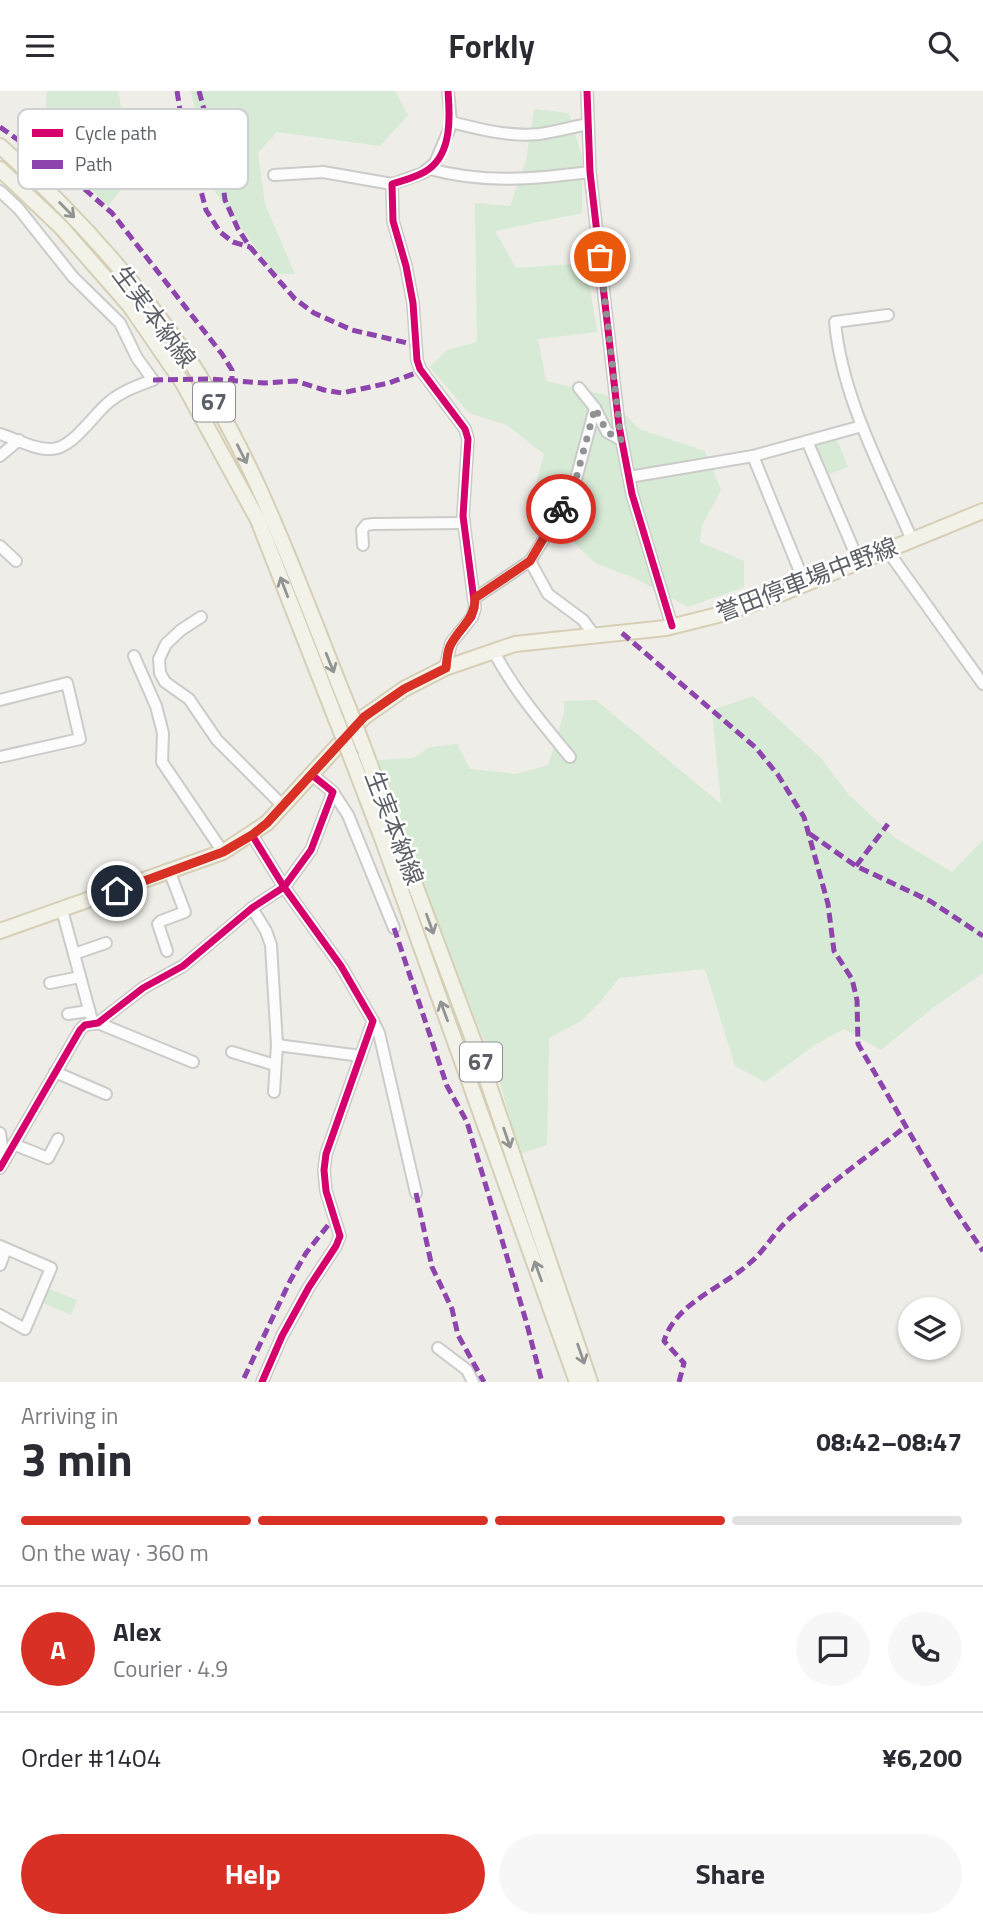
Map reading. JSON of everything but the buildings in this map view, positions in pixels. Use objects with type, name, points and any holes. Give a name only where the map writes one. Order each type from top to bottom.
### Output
[{"type":"main road","name":"生実本納線","points":[[0,146],[18,163]]},
{"type":"main road","name":"生実本納線","points":[[0,169],[18,186]]},
{"type":"main road","name":"生実本納線","points":[[21,189],[61,227],[130,306],[183,383],[258,520],[382,838],[577,1382]]},
{"type":"main road","name":"生実本納線","points":[[45,189],[79,221],[159,318],[224,419],[258,485],[349,709],[477,1051],[590,1382]]},
{"type":"main road","name":"誉田停車場中野線","points":[[0,931],[170,873],[223,852],[252,835],[283,806],[364,717],[404,689],[446,668],[493,650],[543,639],[672,626],[722,614],[806,584],[983,510]]},
{"type":"street","points":[[430,169],[441,152],[451,122],[448,91]]},
{"type":"street","points":[[587,91],[590,172],[621,440],[672,626]]},
{"type":"street","points":[[451,122],[485,131],[522,134],[546,133],[588,124]]},
{"type":"street","points":[[274,175],[323,171],[392,184],[430,169],[466,177],[526,180],[590,172]]},
{"type":"street","points":[[392,184],[393,221],[413,303],[416,359],[420,369],[465,429],[468,439],[464,523],[475,608],[472,617],[451,643],[446,668]]},
{"type":"street","points":[[0,191],[19,209],[72,277],[120,323],[137,358],[153,380],[112,399],[73,439],[59,448],[41,449],[0,434]]},
{"type":"street","points":[[888,315],[835,322],[837,350],[862,426],[912,540]]},
{"type":"street","points":[[579,388],[595,408],[607,432],[621,440]]},
{"type":"street","points":[[475,598],[530,561],[549,531],[557,514],[572,494],[595,408]]},
{"type":"street","points":[[629,477],[753,456],[862,426]]},
{"type":"street","points":[[0,456],[19,440]]},
{"type":"street","points":[[807,441],[859,562]]},
{"type":"street","points":[[753,456],[806,584]]},
{"type":"street","points":[[363,545],[362,530],[366,525],[464,523]]},
{"type":"street","points":[[0,546],[16,561]]},
{"type":"street","points":[[887,550],[983,684]]},
{"type":"street","points":[[530,561],[548,594],[583,620],[594,635]]},
{"type":"street","points":[[201,617],[166,644],[159,659],[160,673],[165,682],[189,699],[217,740],[283,806]]},
{"type":"street","points":[[493,650],[529,707],[570,757]]},
{"type":"street","points":[[134,656],[156,706],[163,733],[162,762],[223,852]]},
{"type":"street","points":[[0,699],[68,683],[80,739],[0,757]]},
{"type":"street","points":[[312,775],[332,792],[348,815],[394,928]]},
{"type":"street","points":[[95,1024],[143,988],[183,966],[252,908],[284,887],[311,850],[332,792]]},
{"type":"street","points":[[252,835],[284,887],[341,966],[379,1033],[416,1193]]},
{"type":"street","points":[[167,951],[158,924],[185,912],[170,873]]},
{"type":"street","points":[[252,908],[271,944],[277,1045],[274,1092]]},
{"type":"street","points":[[62,910],[89,1011],[95,1024]]},
{"type":"street","points":[[74,954],[106,943]]},
{"type":"street","points":[[50,983],[80,977]]},
{"type":"street","points":[[68,1014],[89,1011]]},
{"type":"street","points":[[262,1382],[282,1336],[340,1236],[326,1191],[325,1162],[373,1021]]},
{"type":"street","points":[[2,1164],[85,1025],[95,1024],[193,1062]]},
{"type":"street","points":[[277,1045],[361,1056]]},
{"type":"street","points":[[232,1052],[275,1065]]},
{"type":"street","points":[[55,1072],[106,1094]]},
{"type":"street","points":[[0,1133],[2,1164]]},
{"type":"street","points":[[13,1144],[48,1158],[58,1139]]},
{"type":"street","points":[[0,1265],[3,1247],[51,1268],[25,1329],[0,1315]]},
{"type":"street","points":[[438,1348],[469,1366],[473,1382]]},
{"type":"green space","points":[[47,91],[118,91],[122,109],[46,109]]},
{"type":"green space","points":[[191,91],[395,91],[408,115],[380,146],[277,132],[258,153],[265,204],[295,274],[275,274],[213,189],[248,189],[248,109],[195,109]]},
{"type":"green space","points":[[534,109],[569,113],[582,156],[582,213],[495,231],[516,268],[586,263],[597,332],[538,339],[546,381],[606,395],[639,429],[705,451],[721,490],[702,525],[700,542],[744,561],[744,587],[688,607],[635,578],[597,564],[579,548],[534,491],[544,454],[507,425],[469,413],[430,367],[447,350],[477,342],[475,203],[510,206],[526,161]]},
{"type":"green space","points":[[90,189],[121,189],[108,206]]},
{"type":"green space","points":[[837,440],[848,467],[824,476],[813,446]]},
{"type":"green space","points":[[753,696],[821,758],[848,794],[895,838],[952,872],[983,840],[983,973],[934,1007],[881,1050],[844,1029],[813,1046],[765,1082],[735,1066],[705,969],[619,978],[581,1021],[549,1038],[547,1145],[520,1154],[498,1076],[412,858],[376,829],[357,783],[365,761],[413,758],[430,747],[457,744],[470,769],[516,774],[548,765],[564,714],[564,701],[596,700],[721,804],[712,710]]},
{"type":"green space","points":[[47,1288],[77,1300],[71,1315],[41,1302]]},
{"type":"marked path","points":[[177,91],[180,109]]},
{"type":"marked path","points":[[199,91],[204,109]]},
{"type":"marked path","points":[[0,127],[18,140]]},
{"type":"marked path","points":[[84,189],[112,213],[222,354],[232,370],[232,382]]},
{"type":"marked path","points":[[201,189],[206,210],[220,232],[233,242],[250,247]]},
{"type":"marked path","points":[[224,189],[225,200],[238,229],[295,299],[314,313],[352,330],[416,345]]},
{"type":"marked path","points":[[153,380],[210,379],[264,383],[296,381],[342,393],[389,383],[421,371]]},
{"type":"marked path","points":[[622,633],[756,748],[778,775],[804,817],[828,904],[834,951],[852,979],[857,1000],[858,1044],[951,1204],[983,1251]]},
{"type":"marked path","points":[[856,866],[888,824]]},
{"type":"marked path","points":[[810,834],[856,866],[930,901],[983,936]]},
{"type":"marked path","points":[[394,928],[447,1086],[467,1122],[542,1382]]},
{"type":"marked path","points":[[679,1382],[684,1363],[664,1341],[679,1316],[751,1262],[790,1218],[905,1127]]},
{"type":"marked path","points":[[416,1193],[432,1267],[452,1309],[458,1335],[484,1382]]},
{"type":"marked path","points":[[244,1378],[290,1281],[306,1253],[333,1219]]},
{"type":"cycle path","points":[[445,668],[451,643],[472,617],[475,608],[463,516],[468,439],[465,429],[420,369],[417,360],[413,303],[393,221],[392,184],[425,172],[437,162],[448,133],[448,91]]},
{"type":"cycle path","points":[[587,91],[590,172],[619,426],[632,494],[672,626]]},
{"type":"cycle path","points":[[0,1168],[85,1025],[98,1023],[143,988],[183,966],[252,908],[284,887],[311,850],[333,792],[312,775]]},
{"type":"cycle path","points":[[252,835],[284,887],[341,966],[373,1021],[326,1154],[326,1191],[340,1236],[282,1336],[262,1382]]},
{"type":"way so far","points":[[561,509],[572,494],[595,408],[607,432],[621,440],[600,257]]},
{"type":"route","points":[[117,891],[223,852],[267,823],[364,717],[404,689],[446,668],[448,650],[472,617],[475,598],[530,561],[561,509]]}]
